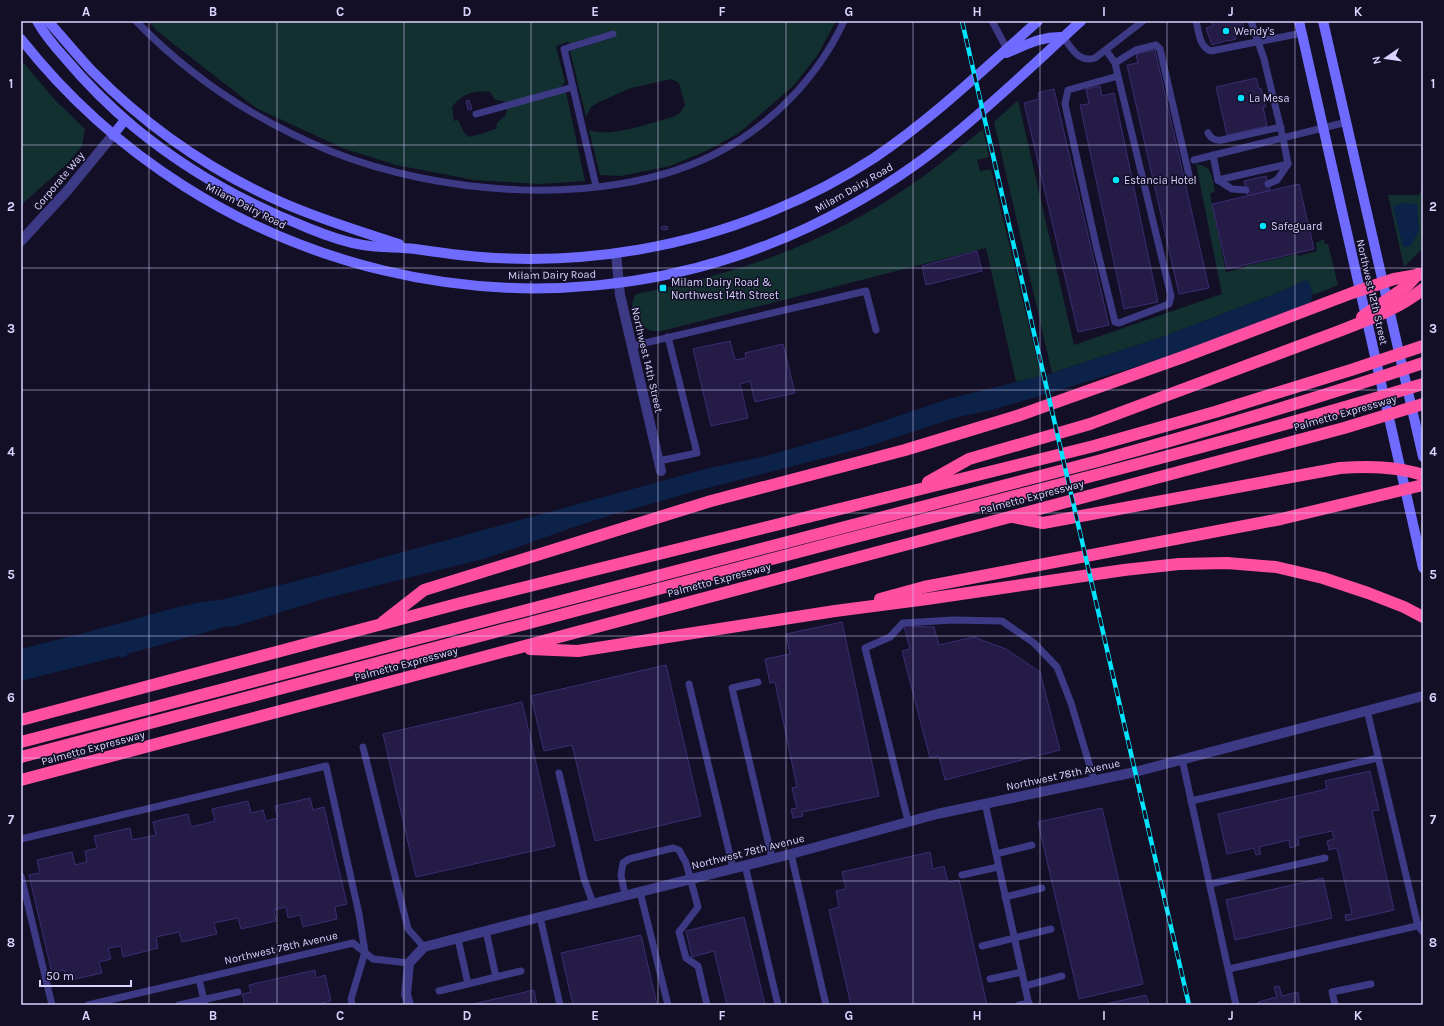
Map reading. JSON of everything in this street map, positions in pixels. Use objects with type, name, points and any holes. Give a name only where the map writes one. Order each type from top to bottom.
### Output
[{"type":"highway","points":[[915,489],[969,459],[1090,424],[1380,315],[1415,290],[1423,267]]},
{"type":"highway","points":[[377,626],[424,590],[710,501],[905,450],[1017,416],[1183,358],[1352,293],[1394,279],[1423,274]]},
{"type":"highway","points":[[21,720],[461,603],[915,489],[1094,446],[1215,412],[1423,346]]},
{"type":"highway","points":[[21,742],[1098,462],[1221,427],[1423,363]]},
{"type":"highway","points":[[21,757],[1100,474],[1358,404],[1423,384]]},
{"type":"highway","name":"Palmetto Expressway","points":[[21,780],[516,649],[887,548],[1106,492],[1363,422],[1423,404]]},
{"type":"highway","points":[[1010,517],[1043,523],[1340,468],[1373,466],[1423,475]]},
{"type":"highway","points":[[835,611],[924,587],[1281,519],[1423,485]]},
{"type":"highway","points":[[516,649],[578,651],[835,611],[1124,570],[1179,564],[1227,562],[1276,567],[1323,578],[1368,592],[1404,607],[1423,617]]},
{"type":"main road","name":"Milam Dairy Road","points":[[37,21],[56,48],[79,75],[125,120],[188,167],[218,186],[263,209],[319,232],[363,245],[412,249],[464,256],[505,258],[560,258],[616,254],[723,230],[766,214],[814,192],[869,161],[910,132],[1038,21]]},
{"type":"main road","name":"Milam Dairy Road","points":[[48,21],[77,56],[120,98],[160,130],[198,157],[249,187],[282,202],[322,219],[412,249]]},
{"type":"main road","name":"Milam Dairy Road","points":[[21,39],[60,85],[113,135],[163,172],[220,208],[280,237],[345,260],[411,277],[478,286],[545,289],[590,287],[662,276],[744,254],[808,228],[855,203],[903,174],[945,142],[1019,78],[1081,21]]},
{"type":"main road","name":"Northwest 12th Street","points":[[1299,21],[1322,128],[1423,568]]},
{"type":"main road","name":"Northwest 12th Street","points":[[1323,21],[1423,457]]},
{"type":"main road","points":[[999,56],[1041,38],[1051,36],[1063,37]]},
{"type":"main road","points":[[113,135],[125,120]]},
{"type":"street","name":"Corporate Way","points":[[21,241],[67,191],[113,135]]},
{"type":"street","name":"Northwest 14th Street","points":[[616,254],[620,295],[660,466]]},
{"type":"street","name":"Northwest 78th Avenue","points":[[424,947],[985,803],[1135,772],[1423,696]]},
{"type":"street","points":[[409,1005],[406,994],[409,963],[424,947]]},
{"type":"lane","points":[[136,21],[179,61],[232,100],[283,129],[342,155],[400,173],[462,185],[533,190],[596,186],[644,179],[678,170],[709,157],[765,122],[802,86],[832,45],[844,21]]},
{"type":"lane","points":[[992,21],[1007,49]]},
{"type":"lane","points":[[1063,37],[1083,59],[1089,60],[1095,58],[1143,21]]},
{"type":"lane","points":[[1196,21],[1202,44],[1206,49],[1211,51],[1302,33]]},
{"type":"lane","points":[[1252,21],[1264,59],[1281,127],[1288,164],[1277,180],[1268,184]]},
{"type":"lane","points":[[596,186],[564,49],[613,34]]},
{"type":"lane","points":[[1115,63],[1136,50],[1156,45],[1160,48],[1189,175]]},
{"type":"lane","points":[[1106,50],[1115,63],[1171,296],[1169,304],[1119,323],[1115,322],[1096,245],[1065,104],[1068,90],[1118,76]]},
{"type":"lane","points":[[476,114],[573,87]]},
{"type":"lane","points":[[1194,160],[1347,122]]},
{"type":"lane","points":[[1208,133],[1210,138],[1214,140],[1222,140],[1281,127]]},
{"type":"lane","points":[[1213,155],[1218,180],[1232,189],[1246,190]]},
{"type":"lane","points":[[1218,180],[1288,164]]},
{"type":"lane","points":[[632,346],[866,291],[876,330]]},
{"type":"lane","points":[[660,466],[697,453],[668,337]]},
{"type":"lane","points":[[908,822],[865,648],[890,637],[903,623],[953,620],[1002,621],[1034,643],[1057,667],[1071,703],[1094,780]]},
{"type":"lane","points":[[758,682],[732,688],[772,858]]},
{"type":"lane","points":[[689,684],[733,868]]},
{"type":"lane","points":[[1229,969],[1421,928],[1367,710]]},
{"type":"lane","points":[[364,747],[408,929],[424,947]]},
{"type":"lane","points":[[1191,801],[1378,758]]},
{"type":"lane","points":[[1182,759],[1236,1005]]},
{"type":"lane","points":[[21,840],[326,766],[359,914],[365,952],[351,999],[352,1005]]},
{"type":"lane","points":[[560,773],[584,879],[593,903]]},
{"type":"lane","points":[[985,803],[1029,1004],[1019,1005]]},
{"type":"lane","points":[[996,854],[1032,845]]},
{"type":"lane","points":[[625,896],[621,875],[623,863],[629,859],[673,848],[679,850],[683,855],[698,907],[679,932],[686,958],[698,966],[707,1005]]},
{"type":"lane","points":[[791,854],[826,1005]]},
{"type":"lane","points":[[1210,884],[1325,858]]},
{"type":"lane","points":[[745,865],[778,1005]]},
{"type":"lane","points":[[962,875],[998,866]]},
{"type":"lane","points":[[21,876],[52,1005]]},
{"type":"lane","points":[[1005,896],[1042,888]]},
{"type":"lane","points":[[640,892],[668,1005]]},
{"type":"lane","points":[[540,917],[560,1005]]},
{"type":"lane","points":[[982,946],[1051,929]]},
{"type":"lane","points":[[486,931],[496,977]]},
{"type":"lane","points":[[458,938],[468,984]]},
{"type":"lane","name":"Northwest 78th Avenue","points":[[88,1005],[353,943],[373,959],[409,963]]},
{"type":"lane","points":[[439,991],[521,971]]},
{"type":"lane","points":[[990,979],[1022,972]]},
{"type":"lane","points":[[1025,986],[1062,976]]},
{"type":"lane","points":[[199,979],[204,1002]]},
{"type":"lane","points":[[1334,1005],[1332,992],[1371,984]]},
{"type":"lane","points":[[179,1005],[204,1002],[238,992]]},
{"type":"green space","points":[[148,21],[836,21],[817,56],[794,85],[739,133],[706,151],[670,166],[621,176],[600,175],[589,130],[609,132],[631,129],[673,117],[680,113],[685,105],[679,83],[672,79],[631,88],[599,102],[591,107],[586,117],[570,51],[615,37],[613,31],[570,44],[568,42],[556,46],[565,82],[561,87],[505,103],[503,101],[495,100],[490,92],[473,92],[464,96],[452,107],[454,121],[458,120],[468,137],[496,129],[497,123],[506,115],[507,108],[566,92],[585,181],[540,184],[474,180],[396,165],[345,149],[256,108],[157,31]]},
{"type":"green space","points":[[21,60],[55,100],[85,129],[82,146],[68,163],[21,205]]},
{"type":"green space","points":[[1018,100],[1074,345],[1222,294],[1196,164],[1206,167],[1211,173],[1215,191],[1210,194],[1226,272],[1297,254],[1299,256],[1317,251],[1316,243],[1324,239],[1325,244],[1328,244],[1338,285],[1313,295],[1308,282],[1303,281],[1285,290],[1162,337],[1052,373],[994,122]]},
{"type":"green space","points":[[983,129],[989,157],[977,160],[980,171],[991,169],[1041,376],[1016,382],[986,248],[662,331],[647,329],[634,317],[632,306],[636,294],[710,277],[780,254],[813,240],[879,206],[911,185]]},
{"type":"green space","points":[[1423,186],[1423,248],[1404,267],[1388,195],[1419,195]]},
{"type":"water","points":[[1404,203],[1417,204],[1419,230],[1411,246],[1403,247],[1393,206]]},
{"type":"water","points":[[1306,280],[1312,290],[1311,302],[1297,310],[1158,360],[992,410],[958,417],[863,448],[696,491],[608,516],[487,558],[323,599],[233,627],[228,626],[127,654],[127,656],[121,658],[120,656],[21,681],[21,649],[174,608],[201,602],[225,599],[312,577],[709,468],[766,456],[863,428],[948,399],[1052,373],[1162,337],[1285,290]]},
{"type":"building","name":"Wendy's","points":[[1211,21],[1242,21],[1246,33],[1235,36],[1236,39],[1212,45],[1206,28],[1213,26]]},
{"type":"building","points":[[1155,50],[1209,288],[1179,294],[1127,65],[1138,63],[1136,54]]},
{"type":"building","name":"La Mesa","points":[[1256,78],[1259,89],[1261,88],[1266,107],[1263,107],[1267,126],[1227,135],[1216,87]]},
{"type":"building","points":[[1100,86],[1102,96],[1114,93],[1158,302],[1124,309],[1080,105],[1089,104],[1086,89]]},
{"type":"building","points":[[1054,89],[1109,325],[1078,332],[1024,103],[1039,99],[1038,93]]},
{"type":"building","points":[[469,100],[472,109],[468,110],[466,101]]},
{"type":"building","points":[[1266,176],[1270,190],[1248,196],[1244,181]]},
{"type":"building","name":"Safeguard","points":[[1299,184],[1314,249],[1227,269],[1212,204]]},
{"type":"building","points":[[667,226],[668,229],[662,230],[661,227]]},
{"type":"building","points":[[977,251],[982,271],[926,285],[922,266]]},
{"type":"building","points":[[730,341],[735,360],[746,358],[745,353],[783,344],[795,393],[755,402],[750,381],[740,384],[748,418],[711,426],[693,349]]},
{"type":"building","points":[[842,622],[879,796],[802,812],[803,816],[793,818],[791,809],[797,808],[792,788],[797,787],[775,682],[770,683],[765,659],[790,654],[786,634]]},
{"type":"building","points":[[904,626],[934,627],[939,645],[974,637],[1006,649],[1040,672],[1060,750],[945,780],[939,756],[930,758],[902,651],[910,649]]},
{"type":"building","points":[[666,665],[701,816],[595,841],[572,745],[544,751],[531,696]]},
{"type":"building","points":[[522,702],[555,846],[416,877],[383,734]]},
{"type":"building","points":[[1370,771],[1379,810],[1372,811],[1394,910],[1346,921],[1345,915],[1352,914],[1337,848],[1329,850],[1327,841],[1334,839],[1332,831],[1298,838],[1299,845],[1290,848],[1289,840],[1259,847],[1261,854],[1256,855],[1254,848],[1227,854],[1218,814],[1327,789],[1325,781]]},
{"type":"building","points":[[310,798],[313,810],[324,807],[347,904],[335,907],[337,919],[303,927],[300,915],[288,918],[286,907],[274,910],[276,921],[241,929],[238,918],[214,923],[217,934],[182,942],[179,932],[156,937],[158,948],[123,957],[121,946],[108,948],[111,959],[99,962],[102,973],[67,981],[64,970],[52,973],[29,875],[40,873],[37,860],[72,852],[75,865],[87,862],[85,851],[97,848],[94,836],[130,828],[132,840],[156,835],[153,822],[188,814],[191,827],[215,821],[212,809],[248,801],[251,813],[263,810],[266,821],[278,818],[275,806]]},
{"type":"building","points":[[1102,808],[1143,984],[1079,999],[1038,822]]},
{"type":"building","points":[[930,852],[933,869],[944,866],[948,882],[959,880],[987,1005],[851,1005],[829,910],[839,907],[836,891],[846,889],[842,872]]},
{"type":"building","points":[[1323,878],[1332,918],[1235,940],[1226,900]]},
{"type":"building","points":[[744,917],[765,1005],[727,1005],[714,951],[692,957],[686,931]]},
{"type":"building","points":[[641,935],[657,1005],[573,1005],[561,953]]},
{"type":"building","points":[[315,970],[316,978],[325,975],[331,1001],[322,1003],[323,1005],[245,1005],[242,994],[251,992],[249,985]]},
{"type":"building","points":[[1279,986],[1282,996],[1298,992],[1300,1005],[1259,1005],[1258,1002],[1277,997],[1274,987]]},
{"type":"building","points":[[534,990],[537,1005],[469,1005]]},
{"type":"building","points":[[1146,995],[1149,1005],[1101,1005]]},
{"type":"railway","points":[[962,21],[1189,1005]]},
{"type":"place","name":"Wendy's","points":[[1226,31]]},
{"type":"place","name":"La Mesa","points":[[1241,98]]},
{"type":"place","name":"Estancia Hotel","points":[[1116,180]]},
{"type":"place","name":"Safeguard","points":[[1263,226]]},
{"type":"place","name":"Milam Dairy Road & Northwest 14th Street","points":[[663,288]]}]
